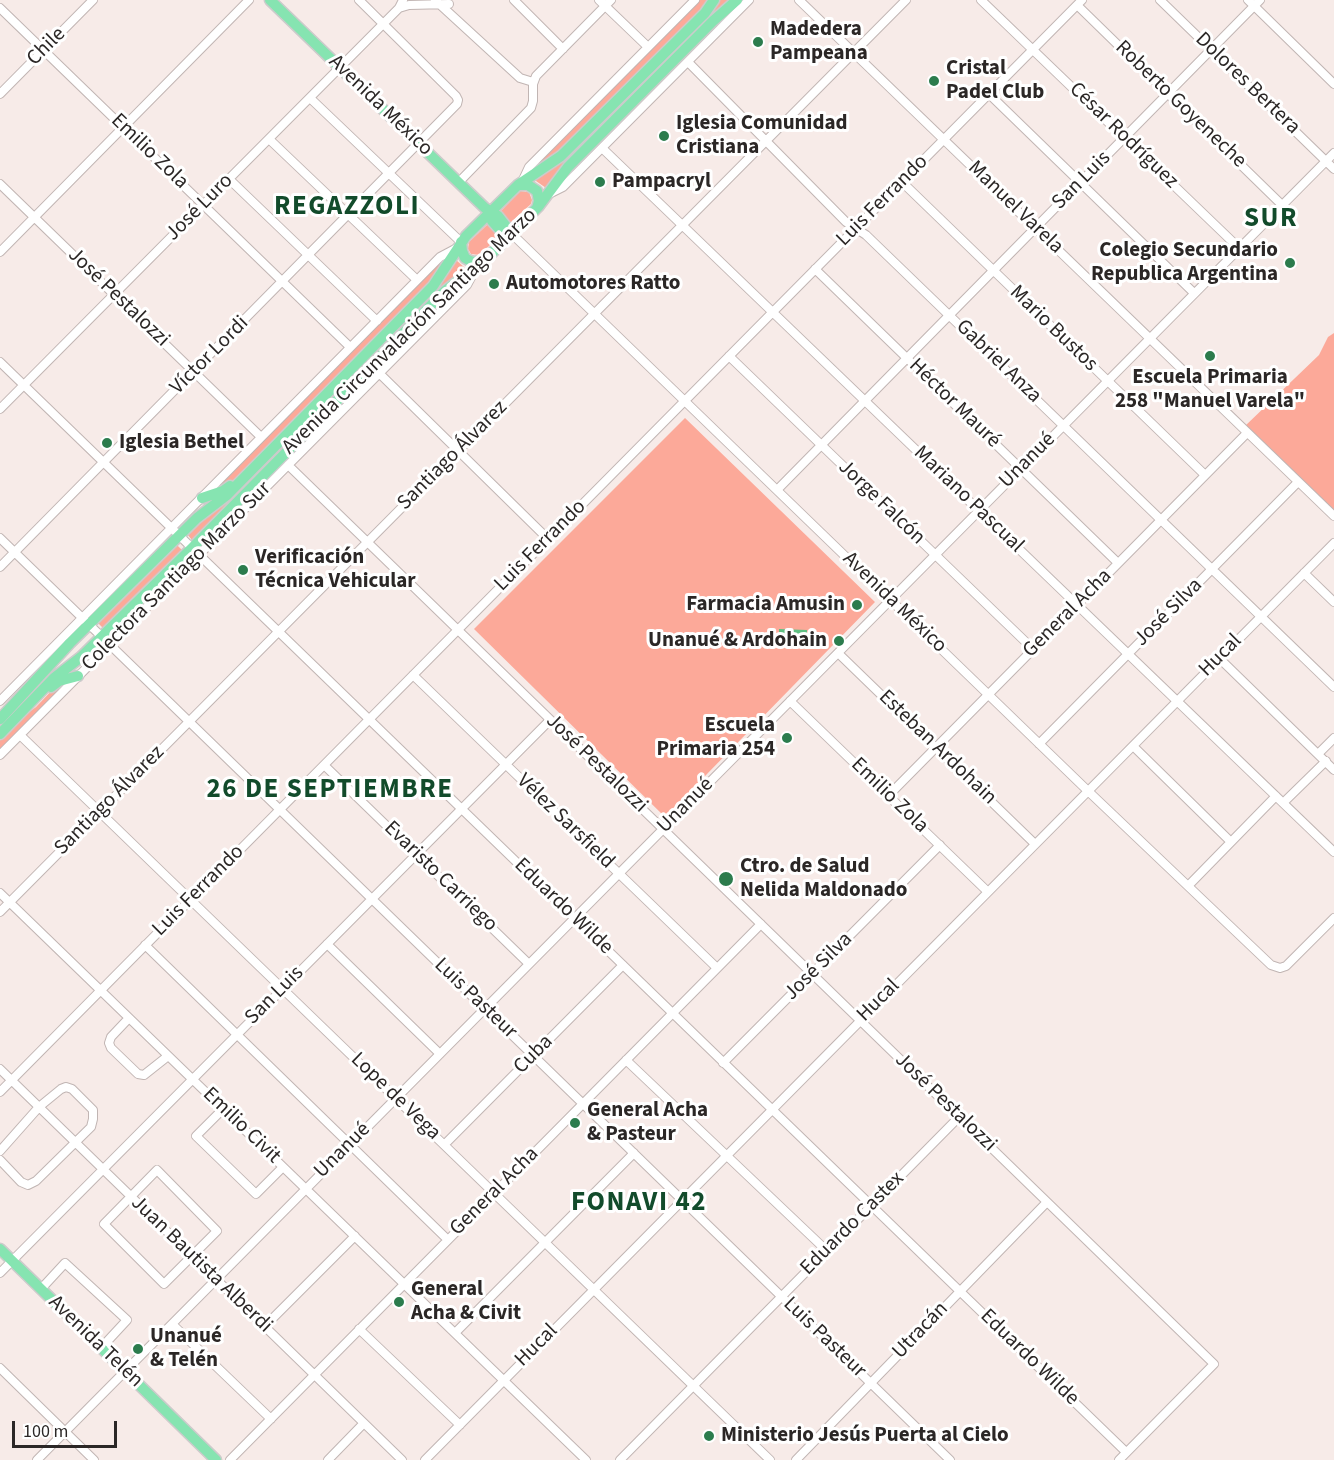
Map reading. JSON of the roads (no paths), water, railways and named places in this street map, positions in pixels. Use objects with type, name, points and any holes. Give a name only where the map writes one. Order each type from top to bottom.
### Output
[{"type":"main road","name":"Avenida México","points":[[270,0],[490,212],[492,221],[501,231],[512,234]]},
{"type":"main road","name":"Avenida Circunvalación Santiago Marzo","points":[[0,719],[85,621],[175,532],[225,497],[433,286],[459,245],[490,212],[518,185],[558,159],[705,13],[714,0]]},
{"type":"main road","name":"Avenida Circunvalación Santiago Marzo","points":[[0,734],[54,678],[105,641],[195,552],[445,291],[487,258],[512,234],[535,210],[572,163],[713,21],[737,0]]},
{"type":"main road","points":[[518,185],[523,184],[535,189],[539,201],[535,210]]},
{"type":"main road","points":[[459,245],[462,254],[468,260],[478,262],[487,258]]},
{"type":"main road","points":[[202,498],[224,491],[250,465],[275,447]]},
{"type":"main road","points":[[15,719],[55,683],[78,676]]},
{"type":"main road","name":"Avenida Telén","points":[[0,1250],[216,1460]]},
{"type":"street","points":[[0,6],[4,0]]},
{"type":"street","name":"Chile","points":[[0,94],[93,0]]},
{"type":"street","points":[[0,252],[249,0]]},
{"type":"street","points":[[359,0],[383,24]]},
{"type":"street","name":"José Luro","points":[[0,409],[340,68],[399,8],[403,0]]},
{"type":"street","points":[[514,0],[563,49]]},
{"type":"street","points":[[599,0],[608,3],[648,47]]},
{"type":"street","points":[[518,185],[529,167],[694,0]]},
{"type":"street","points":[[546,196],[563,187],[749,0]]},
{"type":"street","name":"Manuel Varela","points":[[799,0],[1334,516]]},
{"type":"street","name":"Santiago Álvarez","points":[[0,912],[906,0]]},
{"type":"street","name":"César Rodríguez","points":[[981,0],[1239,248]]},
{"type":"street","name":"Dolores Bertera","points":[[1160,0],[1334,169]]},
{"type":"street","points":[[399,8],[449,2],[454,15]]},
{"type":"street","points":[[1254,2],[1334,84]]},
{"type":"street","name":"San Luis","points":[[777,490],[1168,94],[1254,2]]},
{"type":"street","points":[[438,3],[454,15],[520,78],[533,82]]},
{"type":"street","points":[[459,182],[531,108],[533,82],[608,3]]},
{"type":"street","name":"Luis Ferrando","points":[[0,1092],[1080,3]]},
{"type":"street","name":"Roberto Goyeneche","points":[[1080,3],[1168,94],[1282,205]]},
{"type":"street","name":"Emilio Zola","points":[[0,6],[350,347]]},
{"type":"street","name":"Víctor Lordi","points":[[0,567],[456,105],[458,99],[383,24]]},
{"type":"street","name":"Gabriel Anza","points":[[688,62],[846,222],[866,235],[1334,687]]},
{"type":"street","points":[[989,94],[1194,293]]},
{"type":"street","points":[[310,98],[390,174],[459,245]]},
{"type":"street","points":[[269,139],[417,280]]},
{"type":"street","name":"Mariano Pascual","points":[[602,148],[1334,852]]},
{"type":"street","name":"Unanué","points":[[37,1460],[1334,153]]},
{"type":"street","points":[[230,179],[376,321]]},
{"type":"street","name":"Mario Bustos","points":[[902,182],[1205,475]]},
{"type":"street","name":"José Pestalozzi","points":[[0,184],[261,437]]},
{"type":"street","name":"Avenida México","points":[[512,234],[1271,965],[1280,968],[1288,964],[1334,918]]},
{"type":"street","name":"Colectora Santiago Marzo Sur","points":[[175,532],[202,498],[350,347],[441,256],[459,245]]},
{"type":"street","name":"Colectora Santiago Marzo Sur","points":[[195,552],[288,465],[466,285],[476,267]]},
{"type":"street","name":"Héctor Mauré","points":[[816,269],[1118,563]]},
{"type":"street","name":"Jorge Falcón","points":[[729,356],[1033,649]]},
{"type":"street","name":"Eduardo Wilde","points":[[0,362],[1126,1452]]},
{"type":"street","points":[[379,373],[548,539]]},
{"type":"street","name":"General Acha","points":[[888,796],[1247,433]]},
{"type":"street","name":"José Pestalozzi","points":[[288,465],[1214,1364],[1126,1452]]},
{"type":"street","name":"José Silva","points":[[1039,744],[1298,482]]},
{"type":"street","name":"Luis Pasteur","points":[[0,538],[950,1460]]},
{"type":"street","name":"Hucal","points":[[425,1460],[1334,543]]},
{"type":"street","points":[[1304,573],[1334,602]]},
{"type":"street","name":"Colectora Santiago Marzo Sur","points":[[0,700],[85,621]]},
{"type":"street","name":"Colectora Santiago Marzo Sur","points":[[0,755],[78,676],[105,641]]},
{"type":"street","name":"Esteban Ardohain","points":[[838,652],[1035,844]]},
{"type":"street","points":[[1220,658],[1334,770]]},
{"type":"street","name":"Vélez Sarsfield","points":[[413,675],[717,969]]},
{"type":"street","name":"Emilio Zola","points":[[790,701],[988,892]]},
{"type":"street","name":"San Luis","points":[[0,1273],[550,720]]},
{"type":"street","name":"Lope de Vega","points":[[20,735],[770,1460]]},
{"type":"street","points":[[1318,754],[1334,738]]},
{"type":"street","points":[[1133,746],[1231,842]]},
{"type":"street","points":[[1283,803],[1326,761]]},
{"type":"street","name":"Evaristo Carriego","points":[[324,765],[529,964]]},
{"type":"street","points":[[1188,886],[1276,796]]},
{"type":"street","name":"José Silva","points":[[723,1063],[940,845]]},
{"type":"street","name":"Emilio Civit","points":[[0,892],[586,1460]]},
{"type":"street","name":"General Acha","points":[[230,1460],[761,924]]},
{"type":"street","points":[[327,944],[440,1054]]},
{"type":"street","points":[[145,945],[448,1240]]},
{"type":"street","name":"Cuba","points":[[444,1145],[623,965]]},
{"type":"street","points":[[129,1018],[111,1037],[109,1043],[111,1048],[138,1074],[144,1075],[168,1056]]},
{"type":"street","points":[[626,1060],[826,1251]]},
{"type":"street","name":"Juan Bautista Alberdi","points":[[0,1069],[402,1460]]},
{"type":"street","points":[[0,1151],[39,1107],[61,1089],[66,1087],[72,1089],[93,1110],[91,1127],[36,1181],[28,1185],[21,1182],[0,1160]]},
{"type":"street","points":[[223,1109],[195,1136],[256,1194],[283,1167]]},
{"type":"street","name":"Eduardo Castex","points":[[620,1460],[959,1117]]},
{"type":"street","points":[[455,1333],[633,1153]]},
{"type":"street","points":[[157,1170],[217,1231],[164,1284],[104,1224],[131,1197],[157,1170]]},
{"type":"street","name":"Utracán","points":[[796,1460],[1047,1202]]},
{"type":"street","points":[[265,1326],[355,1236]]},
{"type":"street","points":[[41,1289],[65,1263],[127,1320],[101,1348]]},
{"type":"street","points":[[172,1324],[271,1419]]},
{"type":"street","points":[[359,1329],[460,1425]]},
{"type":"street","points":[[0,1368],[94,1460]]},
{"type":"street","points":[[328,1460],[364,1423]]},
{"type":"street","points":[[1119,1460],[1126,1452]]},
{"type":"place","name":"Madedera Pampeana","points":[[758,42]]},
{"type":"place","name":"Cristal Padel Club","points":[[934,81]]},
{"type":"place","name":"Iglesia Comunidad Cristiana","points":[[664,136]]},
{"type":"place","name":"Pampacryl","points":[[600,182]]},
{"type":"place","name":"Colegio Secundario Republica Argentina","points":[[1290,263]]},
{"type":"place","name":"Automotores Ratto","points":[[494,284]]},
{"type":"place","name":"Escuela Primaria 258 \"Manuel Varela\"","points":[[1210,356]]},
{"type":"place","name":"Iglesia Bethel","points":[[107,443]]},
{"type":"place","name":"Verificación Técnica Vehicular","points":[[243,570]]},
{"type":"place","name":"Farmacia Amusin","points":[[857,605]]},
{"type":"place","name":"Unanué & Ardohain","points":[[839,641]]},
{"type":"place","name":"Escuela Primaria 254","points":[[787,738]]},
{"type":"place","name":"Ctro. de Salud Nelida Maldonado","points":[[726,879]]},
{"type":"place","name":"General Acha & Pasteur","points":[[575,1123]]},
{"type":"place","name":"General Acha & Civit","points":[[399,1302]]},
{"type":"place","name":"Unanué & Telén","points":[[138,1349]]},
{"type":"place","name":"Ministerio Jesús Puerta al Cielo","points":[[709,1436]]},
{"type":"district","name":"REGAZZOLI","points":[[347,208]]},
{"type":"district","name":"SUR","points":[[1271,220]]},
{"type":"district","name":"26 DE SEPTIEMBRE","points":[[330,791]]},
{"type":"district","name":"FONAVI 42","points":[[639,1204]]}]
